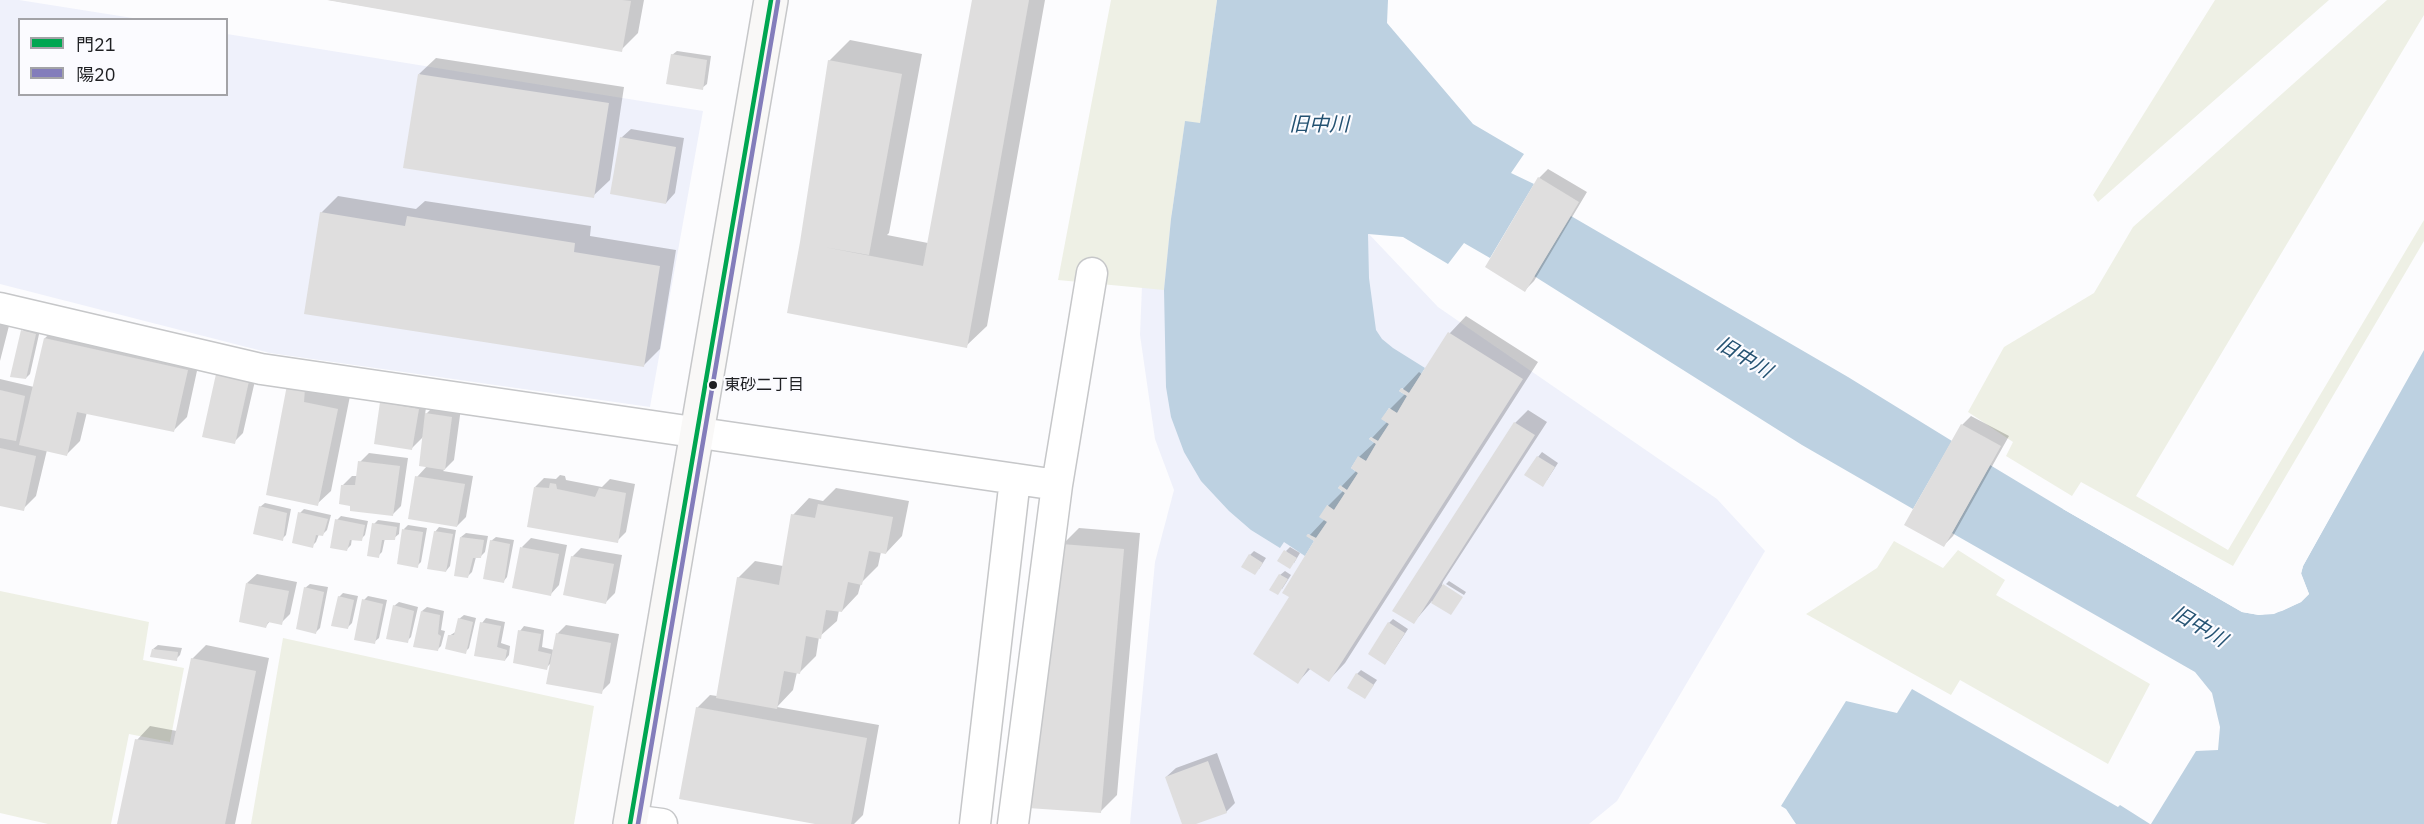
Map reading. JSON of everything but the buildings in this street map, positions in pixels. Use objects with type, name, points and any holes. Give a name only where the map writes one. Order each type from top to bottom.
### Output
[{"type":"main road","points":[[641,823],[698,431],[771,0]]},
{"type":"street","points":[[1013,824],[1057,486],[1092,273]]},
{"type":"street","points":[[0,308],[261,369],[698,431],[1057,486]]},
{"type":"street","points":[[975,824],[1015,479]]},
{"type":"shaded area","points":[[0,0],[19,0],[133,18],[18,18],[18,96],[228,96],[228,34],[703,111],[650,407],[270,353],[0,284]]},
{"type":"shaded area","points":[[1111,0],[1217,0],[1200,124],[1185,122],[1171,219],[1164,290],[1058,280]]},
{"type":"shaded area","points":[[2215,0],[2329,0],[2098,202],[2093,195]]},
{"type":"shaded area","points":[[2387,0],[2424,0],[2424,15],[2136,496],[2228,550],[2424,220],[2424,241],[2233,566],[2081,482],[2072,496],[2006,456],[2013,442],[1968,412],[2004,347],[2094,293],[2133,227]]},
{"type":"shaded area","points":[[1145,212],[1368,233],[1438,307],[1717,499],[1765,551],[1617,801],[1589,824],[1130,824],[1155,562],[1174,490],[1155,439],[1140,335]]},
{"type":"shaded area","points":[[1894,541],[1943,568],[1958,550],[2005,580],[1996,595],[2150,684],[2108,764],[1960,680],[1951,695],[1806,614],[1877,568]]},
{"type":"shaded area","points":[[0,591],[149,622],[143,660],[184,668],[170,742],[129,734],[111,824],[48,824],[0,813]]},
{"type":"shaded area","points":[[283,638],[594,706],[574,824],[251,824]]},
{"type":"water","name":"旧中川","points":[[1217,0],[1388,0],[1387,23],[1473,124],[1524,154],[1511,173],[1534,184],[1490,258],[1464,243],[1448,264],[1403,237],[1368,234],[1369,278],[1376,330],[1382,339],[1393,348],[1425,368],[1409,393],[1402,388],[1399,391],[1407,396],[1397,413],[1389,408],[1382,419],[1389,424],[1378,441],[1371,437],[1369,439],[1376,444],[1366,461],[1358,457],[1351,468],[1358,473],[1347,490],[1340,486],[1338,488],[1345,493],[1334,510],[1327,505],[1327,522],[1316,538],[1308,534],[1307,536],[1314,541],[1305,556],[1284,542],[1280,548],[1251,530],[1229,511],[1201,481],[1184,452],[1171,417],[1166,387],[1164,290],[1171,219],[1185,121],[1200,123]]},
{"type":"water","points":[[1571,216],[1848,377],[1952,441],[1913,509],[1802,445],[1534,276]]},
{"type":"water","points":[[2424,350],[2424,824],[2151,824],[2196,751],[2218,750],[2220,727],[2212,693],[2195,672],[1952,533],[1990,465],[2242,612],[2259,615],[2274,614],[2301,602],[2309,594],[2301,573],[2303,566]]},
{"type":"water","points":[[1912,689],[2150,824],[1796,824],[1786,809],[1781,806],[1846,701],[1897,713]]},
{"type":"pier","points":[[2424,347],[2303,566],[2301,574],[2309,594],[2301,602],[2282,611],[2259,615],[2242,612],[2063,509],[2065,507],[2243,610],[2259,612],[2280,609],[2306,594],[2298,574],[2301,564],[2403,379]]},
{"type":"transit line","name":"門21","points":[[630,824],[771,0]]},
{"type":"transit line","name":"陽20","points":[[638,824],[778,1]]},
{"type":"place","name":"東砂二丁目","points":[[713,385]]}]
